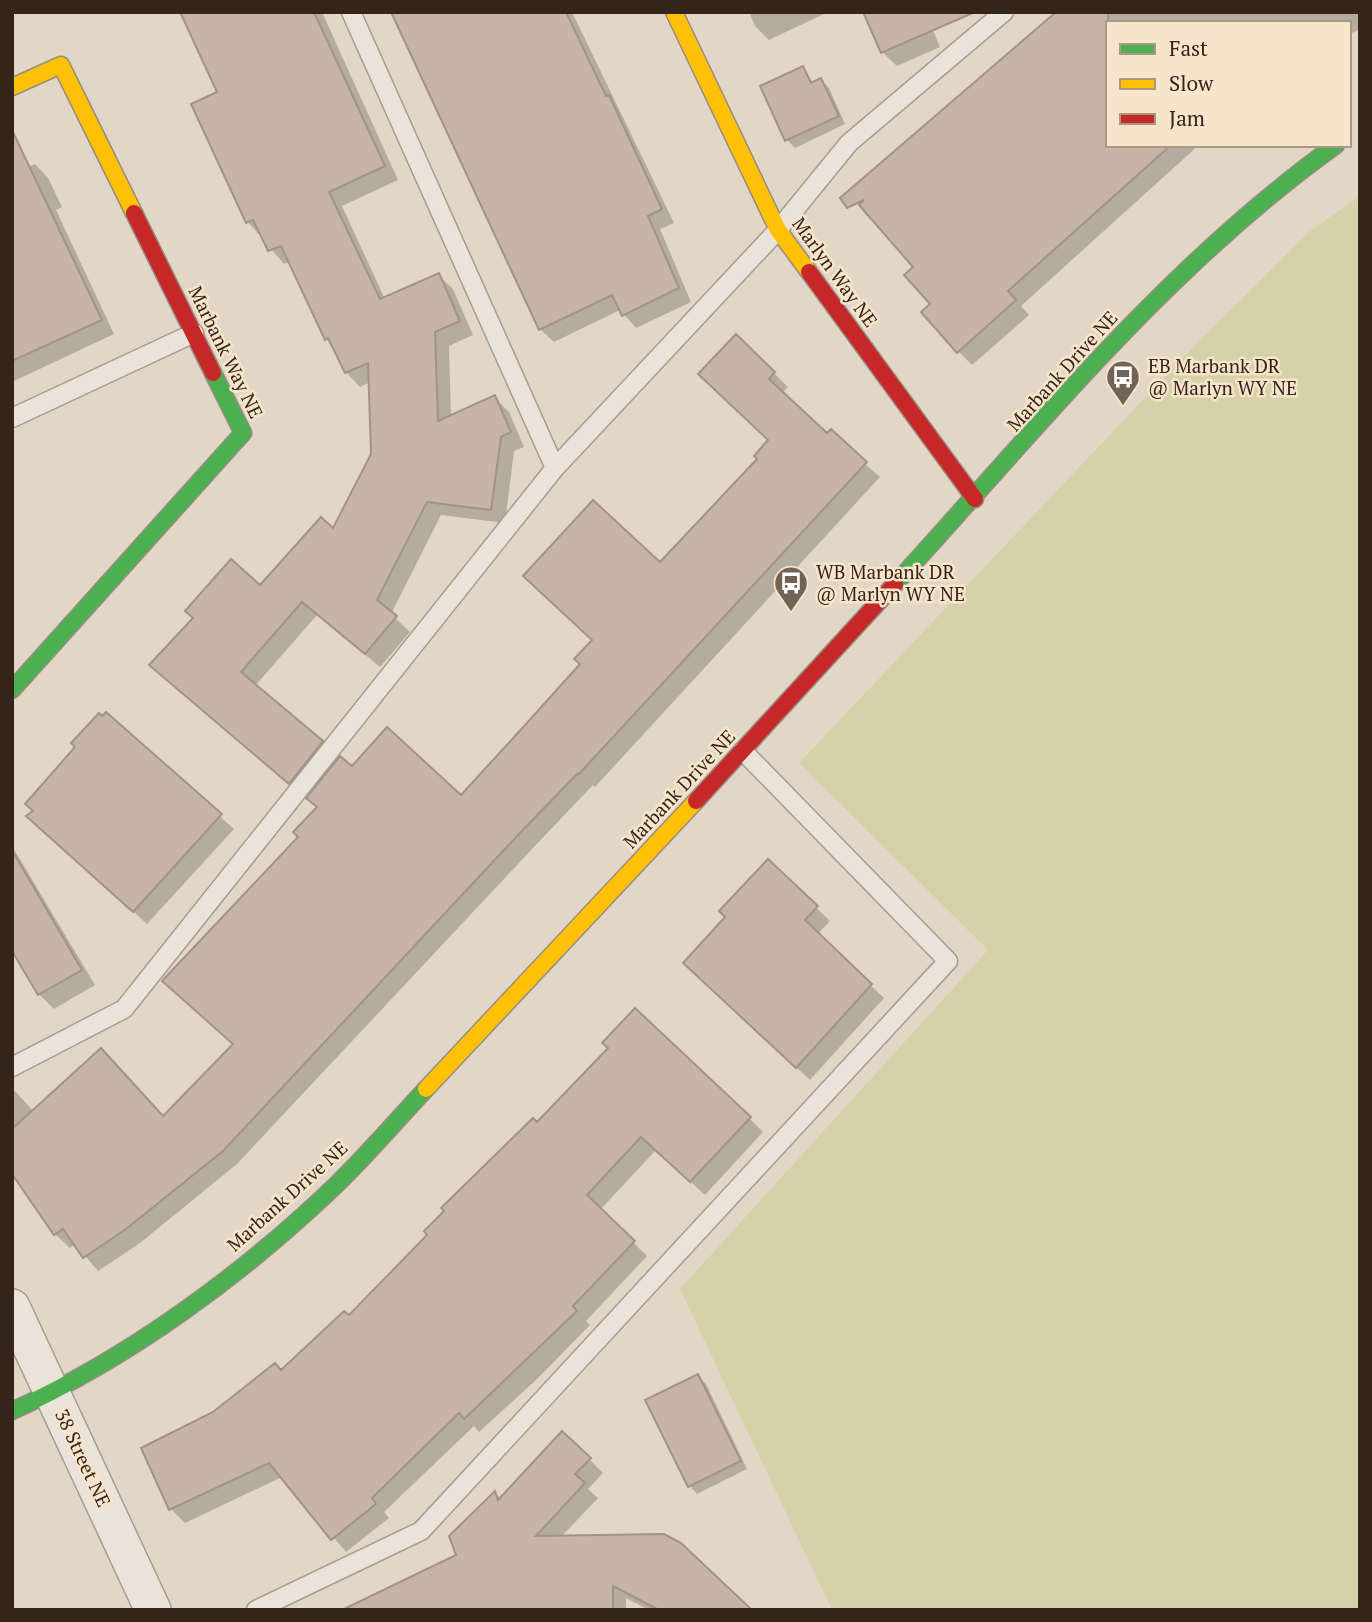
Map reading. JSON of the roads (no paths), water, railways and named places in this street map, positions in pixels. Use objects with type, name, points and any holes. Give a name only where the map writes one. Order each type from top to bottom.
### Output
[{"type":"street","name":"Marlyn Way NE","points":[[674,12],[778,230],[975,499]]},
{"type":"street","name":"Marbank Way NE","points":[[12,87],[61,65],[243,433],[12,690]]},
{"type":"street","name":"Marbank Drive NE","points":[[12,1412],[52,1393],[203,1299],[335,1186],[743,751],[1173,280],[1290,178],[1333,147]]},
{"type":"street","name":"38 Street NE","points":[[12,1307],[153,1610]]},
{"type":"lane","points":[[351,12],[555,468]]},
{"type":"lane","points":[[12,1067],[124,1009],[555,468],[778,230],[849,143],[1004,12]]},
{"type":"lane","points":[[12,418],[194,333]]},
{"type":"lane","points":[[256,1610],[421,1531],[948,961],[743,751]]},
{"type":"place","name":"EB Marbank DR @ Marlyn WY NE","points":[[1123,407]]},
{"type":"place","name":"WB Marbank DR @ Marlyn WY NE","points":[[791,613]]}]
